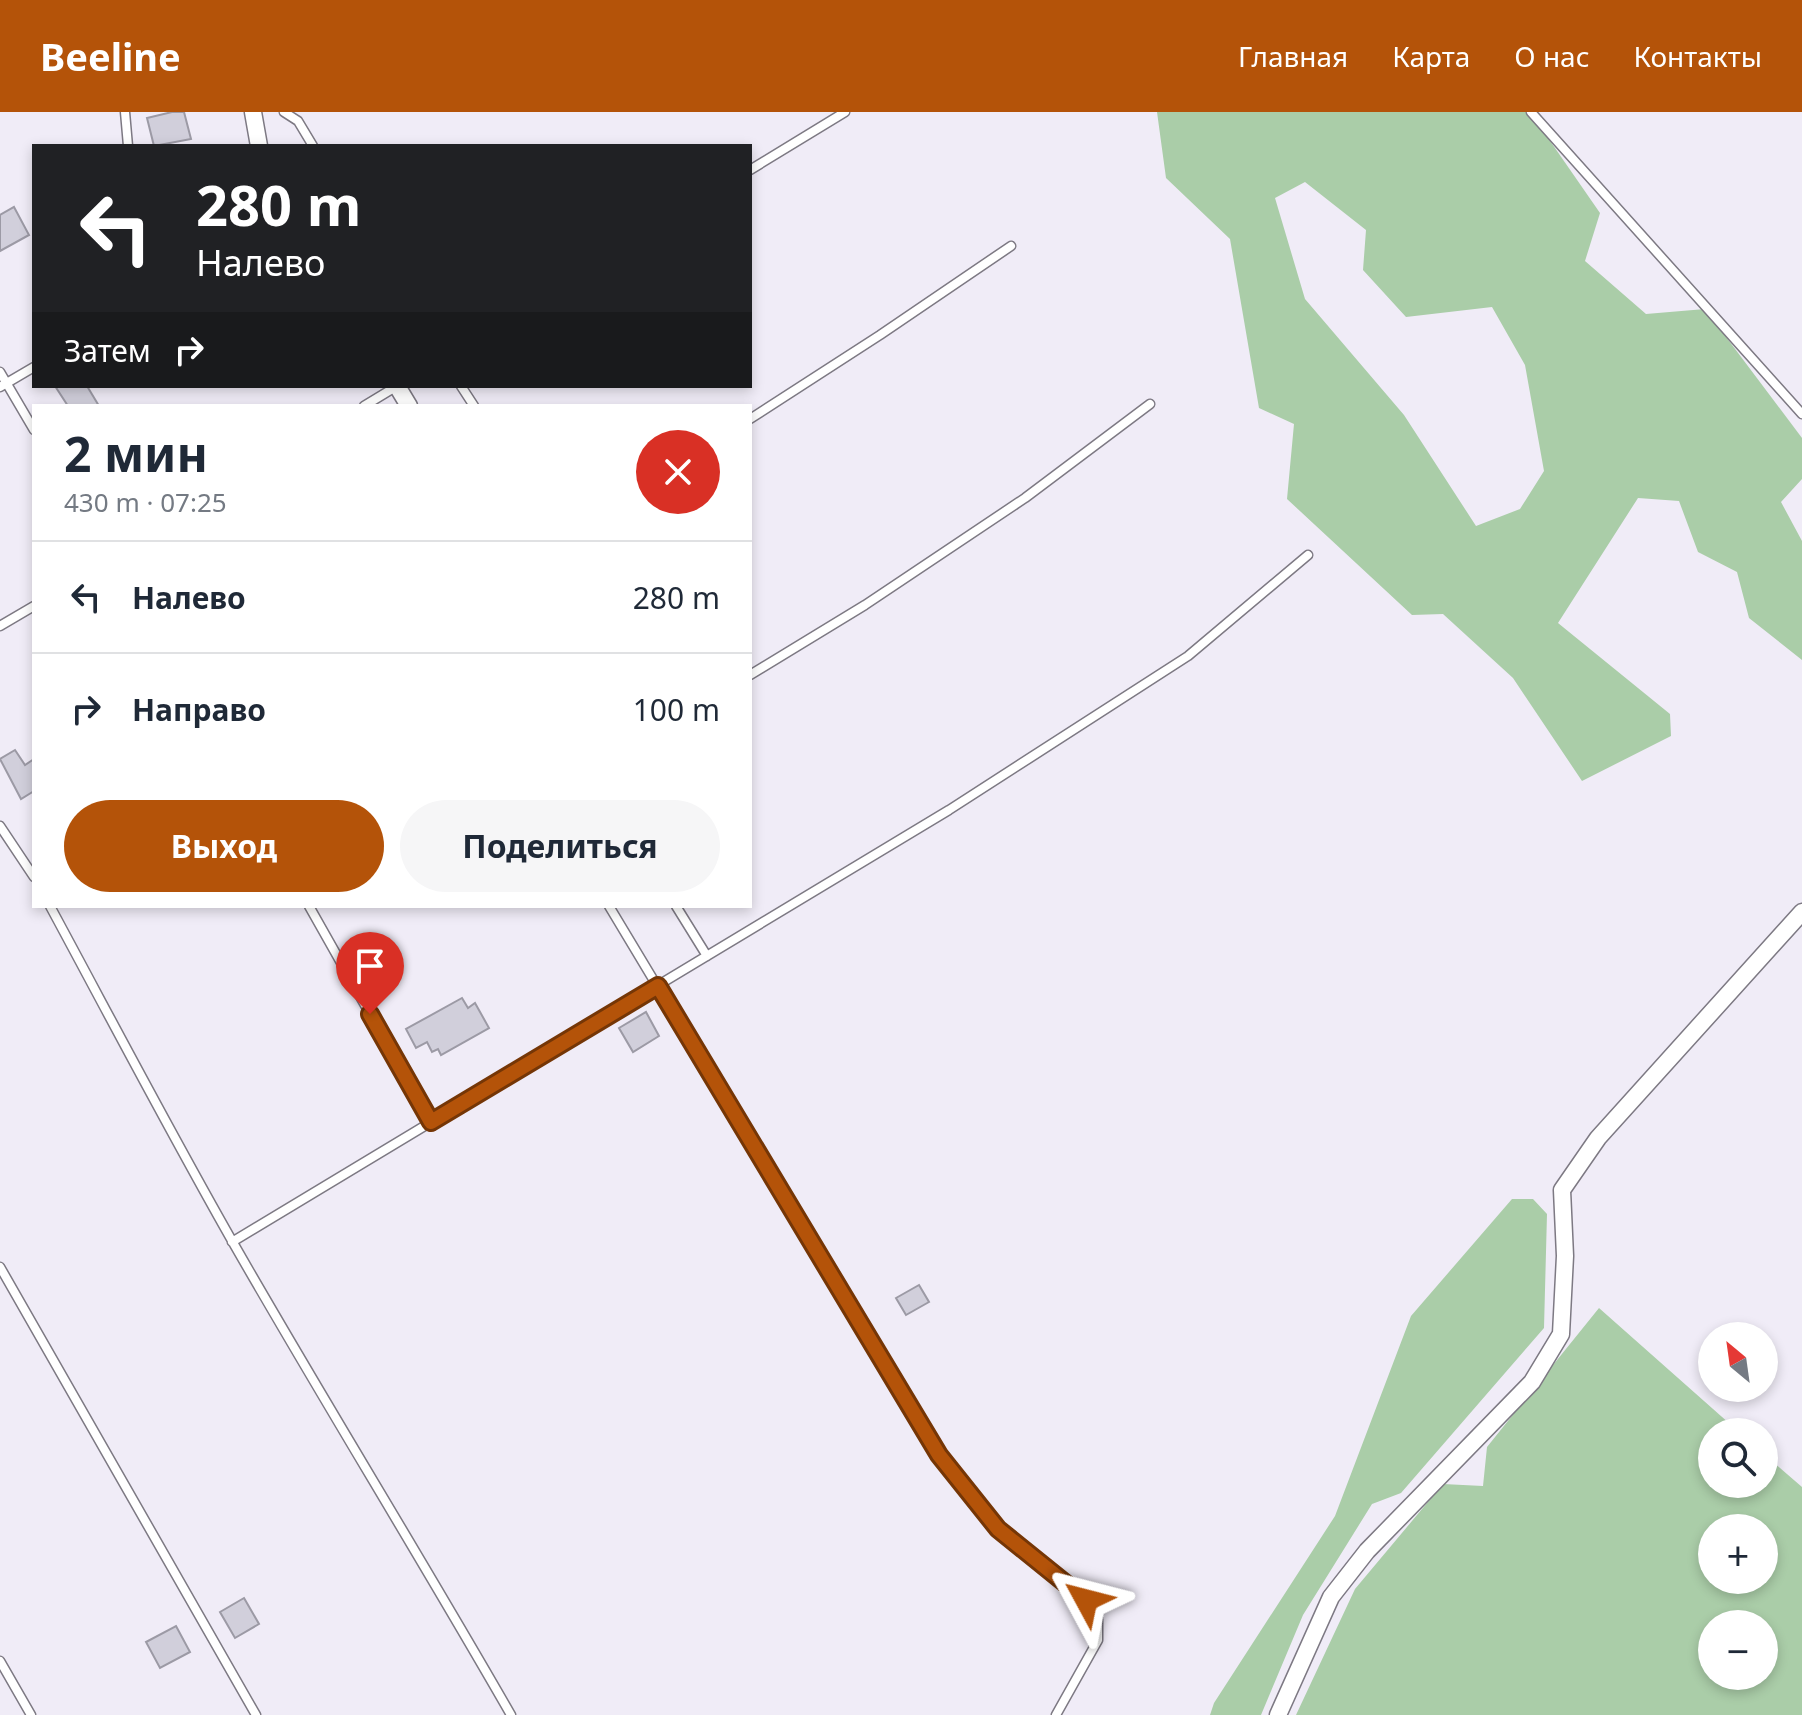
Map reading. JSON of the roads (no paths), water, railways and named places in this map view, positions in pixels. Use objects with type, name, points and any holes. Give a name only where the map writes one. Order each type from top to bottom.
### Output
[{"type":"street","points":[[253,112],[259,144]]},
{"type":"street","points":[[1278,1715],[1331,1597],[1367,1551],[1532,1382],[1561,1334],[1565,1256],[1562,1190],[1598,1138],[1802,912]]},
{"type":"lane","points":[[125,112],[128,144]]},
{"type":"lane","points":[[284,112],[298,121],[312,144]]},
{"type":"lane","points":[[752,169],[845,112]]},
{"type":"lane","points":[[1531,112],[1802,414]]},
{"type":"lane","points":[[752,418],[1011,246]]},
{"type":"lane","points":[[3,386],[32,368]]},
{"type":"lane","points":[[0,372],[3,386],[32,427]]},
{"type":"lane","points":[[367,404],[394,388]]},
{"type":"lane","points":[[752,674],[865,605],[1013,506],[1150,404]]},
{"type":"lane","points":[[232,1242],[949,810],[1188,656],[1308,555]]},
{"type":"lane","points":[[0,626],[32,607]]},
{"type":"lane","points":[[0,826],[32,874]]},
{"type":"lane","points":[[51,908],[232,1242],[511,1715]]},
{"type":"lane","points":[[310,908],[431,1122]]},
{"type":"lane","points":[[610,908],[939,1455],[998,1529],[1086,1600],[1098,1619],[1098,1640],[1056,1715]]},
{"type":"lane","points":[[677,908],[707,956]]},
{"type":"lane","points":[[0,1267],[256,1715]]},
{"type":"lane","points":[[0,1661],[31,1715]]}]
